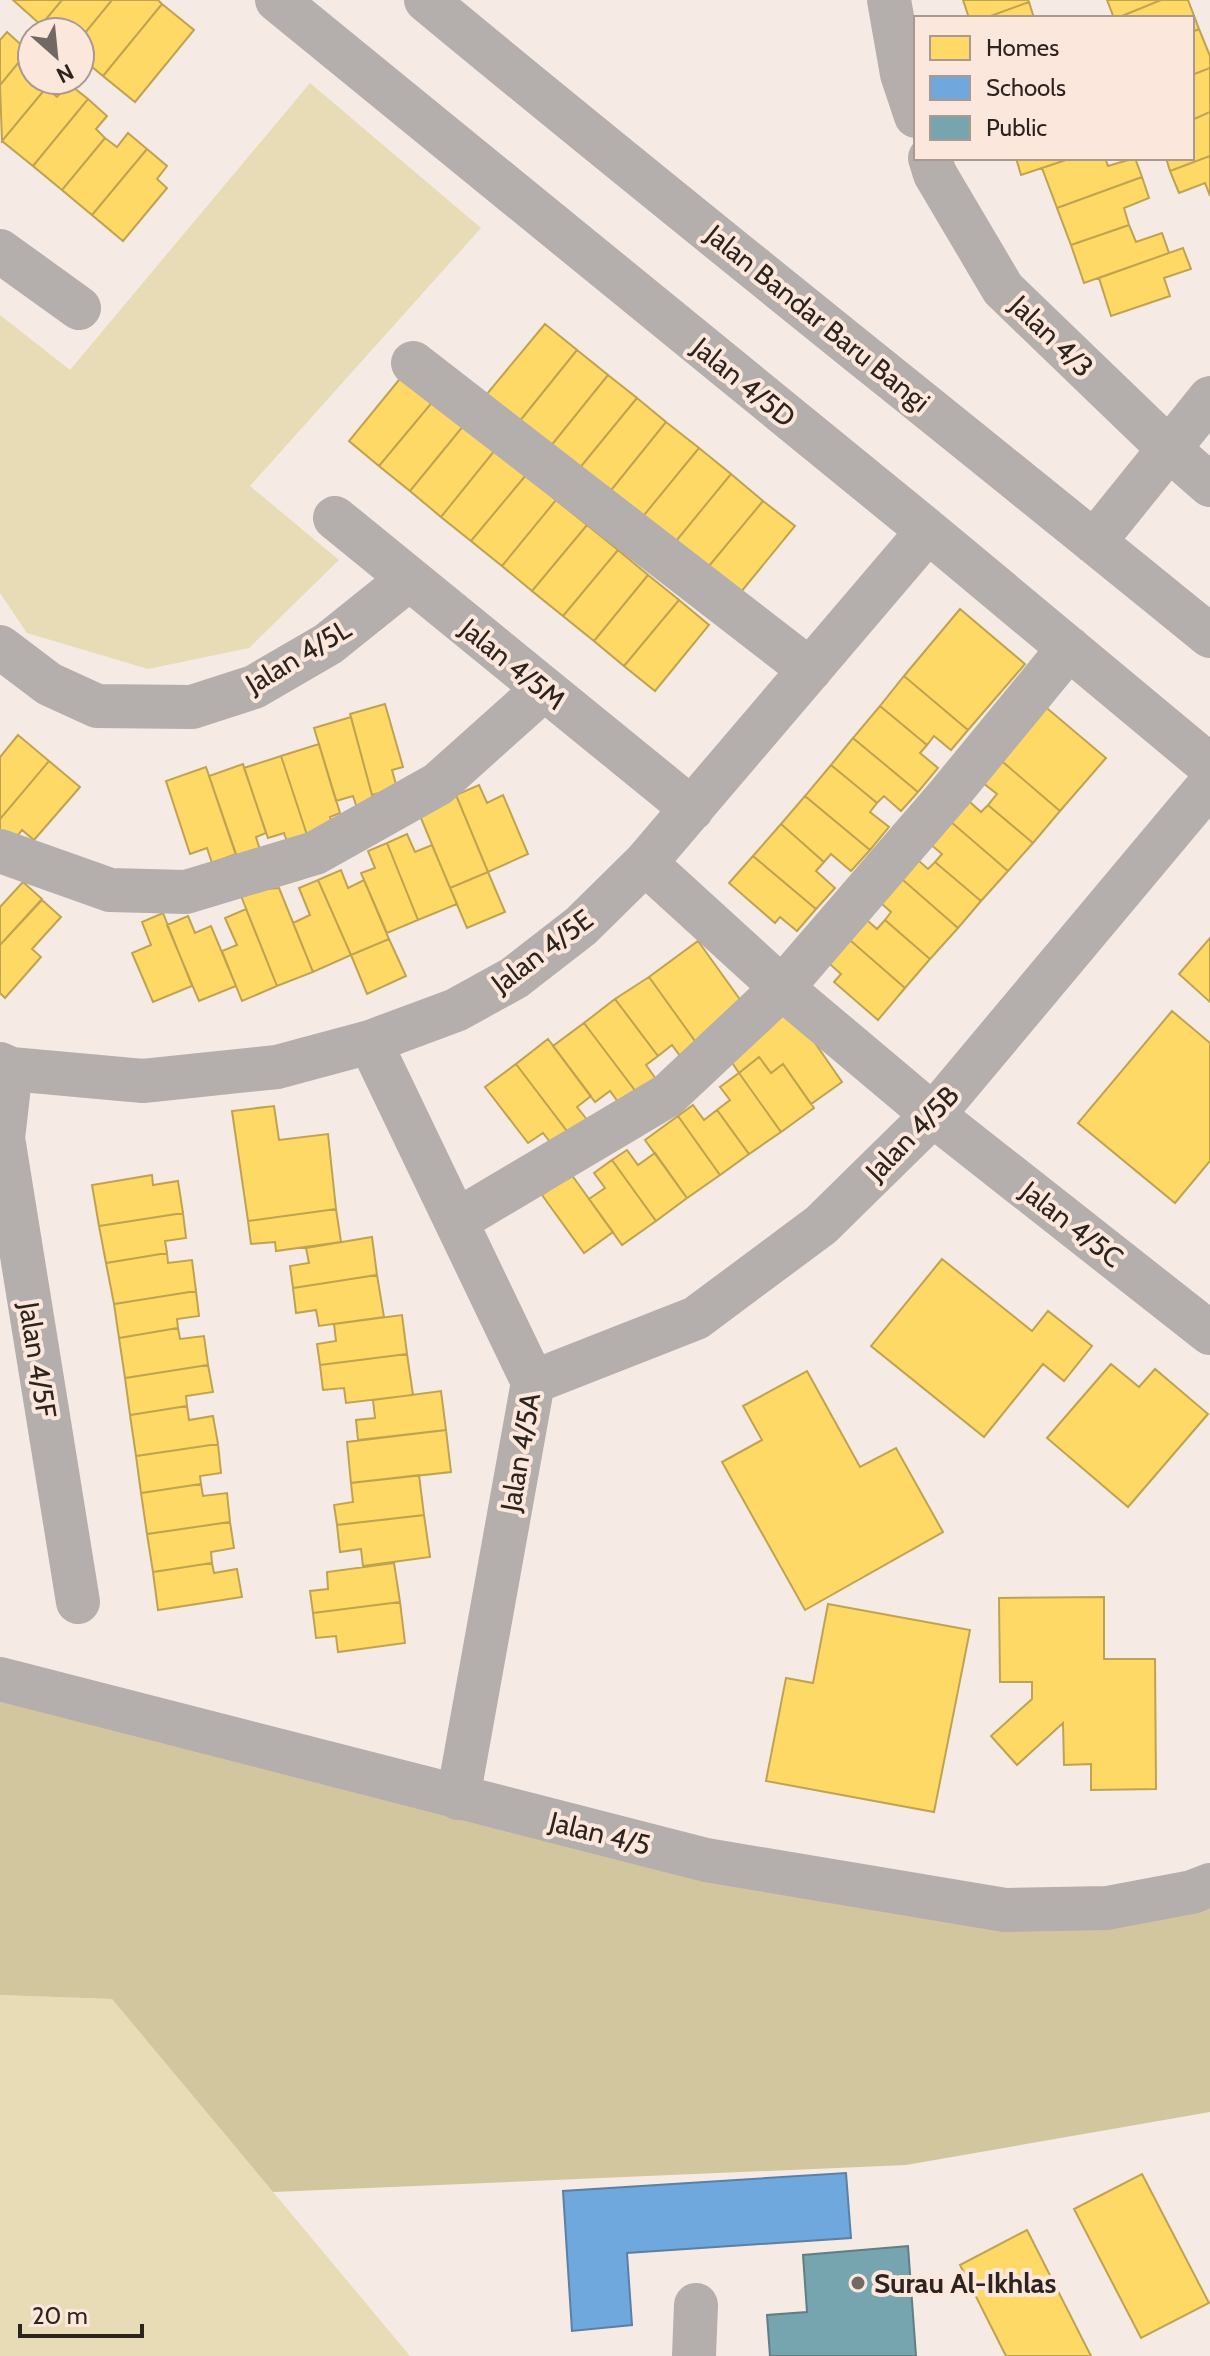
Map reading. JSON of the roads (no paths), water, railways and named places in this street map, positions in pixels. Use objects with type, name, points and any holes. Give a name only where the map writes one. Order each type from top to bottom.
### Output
[{"type":"street","name":"Jalan 4/5D","points":[[277,0],[928,531],[1210,766]]},
{"type":"street","name":"Jalan Bandar Baru Bangi","points":[[426,0],[590,137],[1210,636]]},
{"type":"street","points":[[889,0],[902,74],[914,110]]},
{"type":"street","name":"Jalan 4/3","points":[[931,160],[935,174],[1003,289],[1210,485]]},
{"type":"street","points":[[0,251],[79,308]]},
{"type":"street","points":[[413,363],[810,670]]},
{"type":"street","points":[[1094,542],[1210,398]]},
{"type":"street","name":"Jalan 4/5M","points":[[335,518],[692,809]]},
{"type":"street","name":"Jalan 4/5E","points":[[5,1067],[143,1081],[277,1067],[370,1042],[456,1010],[514,978],[581,926],[645,863],[928,531]]},
{"type":"street","name":"Jalan 4/5L","points":[[0,647],[49,684],[97,706],[192,707],[254,687],[328,644],[409,579]]},
{"type":"street","points":[[456,1221],[668,1095],[782,988],[950,793],[1069,648]]},
{"type":"street","points":[[0,851],[110,890],[186,892],[315,853],[438,784],[544,689]]},
{"type":"street","name":"Jalan 4/5B","points":[[533,1382],[696,1318],[821,1225],[933,1115],[1210,784]]},
{"type":"street","name":"Jalan 4/5C","points":[[645,863],[782,988],[933,1115],[1210,1333]]},
{"type":"street","name":"Jalan 4/5A","points":[[370,1042],[533,1382],[458,1798]]},
{"type":"street","name":"Jalan 4/5F","points":[[5,1067],[1,1140],[78,1602]]},
{"type":"street","name":"Jalan 4/5","points":[[0,1679],[706,1860],[1005,1910],[1107,1908],[1192,1892],[1210,1885]]},
{"type":"street","points":[[694,2356],[696,2305]]},
{"type":"place","name":"Surau Al-Ikhlas","points":[[858,2283]]}]
